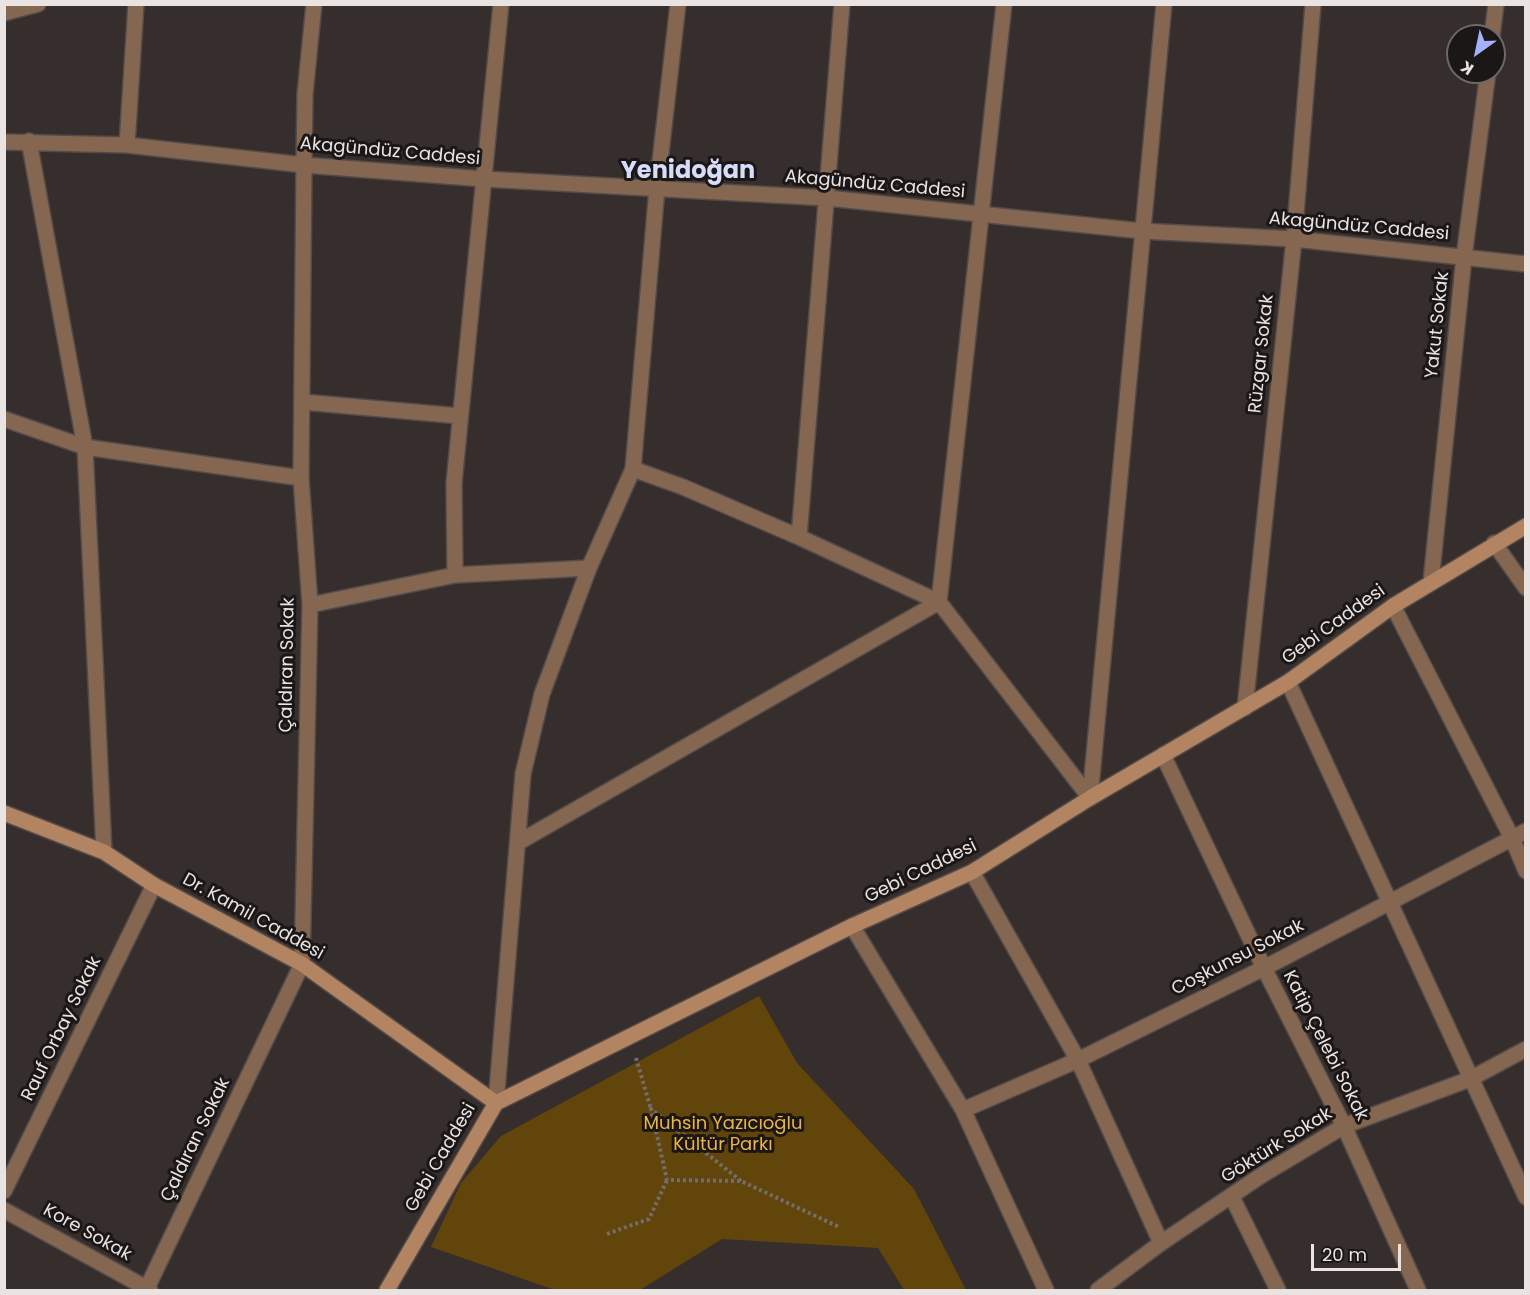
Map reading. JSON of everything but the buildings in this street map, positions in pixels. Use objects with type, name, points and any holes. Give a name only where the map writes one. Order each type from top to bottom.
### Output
[{"type":"main road","name":"Gebi Caddesi","points":[[387,1290],[496,1103],[852,926],[972,872],[1090,798],[1288,682],[1393,606],[1494,543],[1526,526]]},
{"type":"main road","name":"Dr. Kamil Caddesi","points":[[4,813],[104,852],[154,885],[302,964],[496,1103]]},
{"type":"street","points":[[4,13],[38,4]]},
{"type":"street","points":[[127,145],[136,4]]},
{"type":"street","name":"Çaldıran Sokak","points":[[147,1290],[302,964],[310,605],[301,478],[304,165],[305,94],[314,4]]},
{"type":"street","points":[[454,575],[454,483],[501,4]]},
{"type":"street","points":[[496,1103],[523,774],[542,694],[589,568],[633,469],[657,188],[678,4]]},
{"type":"street","points":[[799,537],[842,4]]},
{"type":"street","points":[[939,602],[1004,4]]},
{"type":"street","points":[[1090,798],[1164,4]]},
{"type":"street","name":"Rüzgar Sokak","points":[[1245,708],[1294,239],[1313,4]]},
{"type":"street","points":[[1494,24],[1496,4]]},
{"type":"street","name":"Yakut Sokak","points":[[1431,582],[1464,257],[1486,84]]},
{"type":"street","points":[[29,141],[85,447],[104,852]]},
{"type":"street","name":"Akagündüz Caddesi","points":[[4,142],[127,145],[304,165],[484,179],[827,198],[1142,231],[1294,239],[1526,264]]},
{"type":"street","points":[[303,402],[460,416]]},
{"type":"street","points":[[4,419],[85,447],[301,478]]},
{"type":"street","points":[[633,469],[682,487],[799,537],[939,602],[1090,798]]},
{"type":"street","points":[[1494,543],[1526,588]]},
{"type":"street","points":[[310,605],[454,575],[589,568]]},
{"type":"street","points":[[519,842],[939,602]]},
{"type":"street","points":[[1393,606],[1519,835],[1526,871]]},
{"type":"street","points":[[1288,682],[1526,1197]]},
{"type":"street","name":"Katip Çelebi Sokak","points":[[1163,755],[1264,968],[1344,1126],[1418,1290]]},
{"type":"street","name":"Coşkunsu Sokak","points":[[963,1110],[1078,1060],[1264,968],[1519,835]]},
{"type":"street","points":[[972,872],[1078,1060],[1161,1242]]},
{"type":"street","name":"Rauf Orbay Sokak","points":[[4,1191],[154,885]]},
{"type":"street","points":[[852,926],[963,1110],[1046,1290]]},
{"type":"street","name":"Göktürk Sokak","points":[[1102,1288],[1161,1242],[1262,1175],[1344,1126],[1470,1079],[1526,1049]]},
{"type":"street","points":[[1232,1197],[1278,1290]]},
{"type":"street","name":"Kore Sokak","points":[[4,1210],[147,1290]]},
{"type":"path","points":[[607,1234],[649,1219],[667,1180],[651,1108],[630,1037]]},
{"type":"path","points":[[651,1108],[741,1181],[839,1227]]},
{"type":"path","points":[[667,1180],[741,1181]]},
{"type":"green space","name":"Muhsin Yazıcıoğlu Kültür Parkı","points":[[759,996],[797,1063],[914,1189],[966,1290],[904,1290],[878,1248],[722,1239],[640,1290],[555,1290],[431,1247],[461,1183],[501,1136]]},
{"type":"district","name":"Yenidoğan","points":[[688,172]]}]
